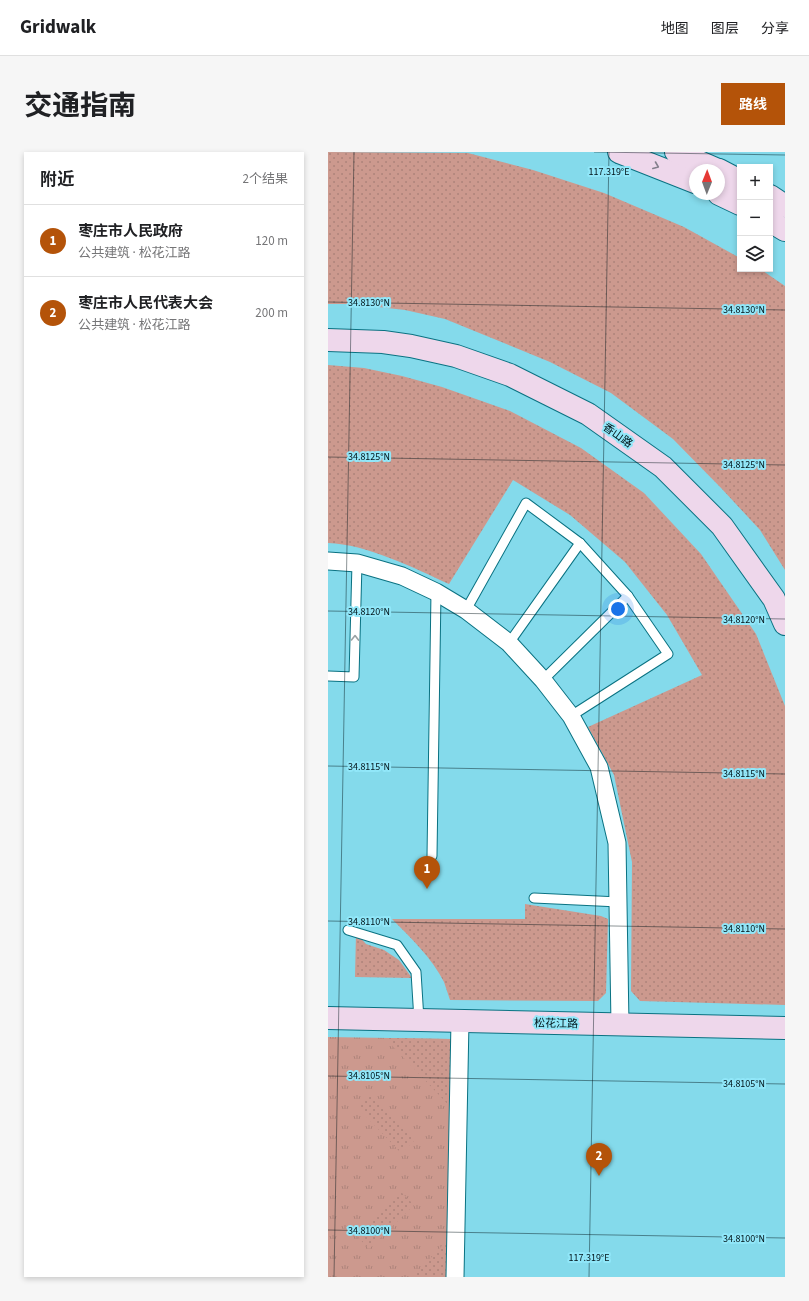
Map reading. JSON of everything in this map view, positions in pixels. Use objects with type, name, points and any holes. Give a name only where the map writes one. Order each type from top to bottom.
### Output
[{"type":"street","points":[[619,152],[689,180]]},
{"type":"street","points":[[676,152],[705,164]]},
{"type":"street","points":[[725,173],[737,179]]},
{"type":"street","points":[[725,197],[737,203]]},
{"type":"street","points":[[773,198],[785,206]]},
{"type":"street","points":[[773,223],[785,230]]},
{"type":"street","name":"香山路","points":[[328,340],[383,342],[411,346],[456,356],[510,376],[588,414],[663,467],[722,526],[774,599],[785,624]]},
{"type":"street","points":[[328,561],[356,563],[402,576],[436,592],[466,610],[508,643],[543,680],[571,716],[599,767],[617,843],[620,1024]]},
{"type":"street","name":"松花江路","points":[[328,1018],[785,1028]]},
{"type":"street","points":[[455,1277],[460,1021]]},
{"type":"lane","points":[[466,610],[526,503],[580,543],[628,596],[668,654],[571,716]]},
{"type":"lane","points":[[508,643],[580,543]]},
{"type":"lane","points":[[328,676],[354,677],[356,563]]},
{"type":"lane","points":[[432,856],[436,592]]},
{"type":"lane","points":[[543,680],[628,596]]},
{"type":"lane","points":[[534,898],[619,902]]},
{"type":"lane","points":[[348,930],[397,945],[416,972],[419,1020]]},
{"type":"green space","points":[[328,152],[468,153],[533,170],[604,193],[684,227],[737,256],[737,272],[764,272],[785,286],[785,570],[760,530],[673,439],[611,393],[550,362],[445,319],[405,310],[352,304],[328,304]]},
{"type":"green space","points":[[328,365],[364,368],[402,376],[442,387],[510,411],[581,448],[644,493],[701,554],[756,634],[785,706],[785,1005],[640,1001],[631,991],[632,862],[614,775],[588,727],[702,675],[667,615],[625,562],[570,515],[513,480],[449,584],[374,552],[343,544],[328,543]]},
{"type":"green space","points":[[525,904],[601,916],[608,919],[606,993],[598,1001],[450,1000],[444,982],[439,973],[421,949],[392,919],[525,919]]},
{"type":"green space","points":[[356,933],[366,944],[384,950],[399,960],[412,978],[355,977]]},
{"type":"green space","points":[[328,1037],[451,1039],[453,1277],[328,1277]]},
{"type":"green space","points":[[385,1038],[451,1039],[457,1114]]},
{"type":"green space","points":[[371,1095],[415,1140],[401,1153],[358,1108]]},
{"type":"green space","points":[[401,1192],[414,1205],[369,1249],[356,1235]]},
{"type":"green space","points":[[454,1233],[453,1277],[413,1277]]},
{"type":"place","name":"枣庄市人民政府","points":[[427,889]]},
{"type":"place","name":"枣庄市人民代表大会","points":[[599,1176]]}]
